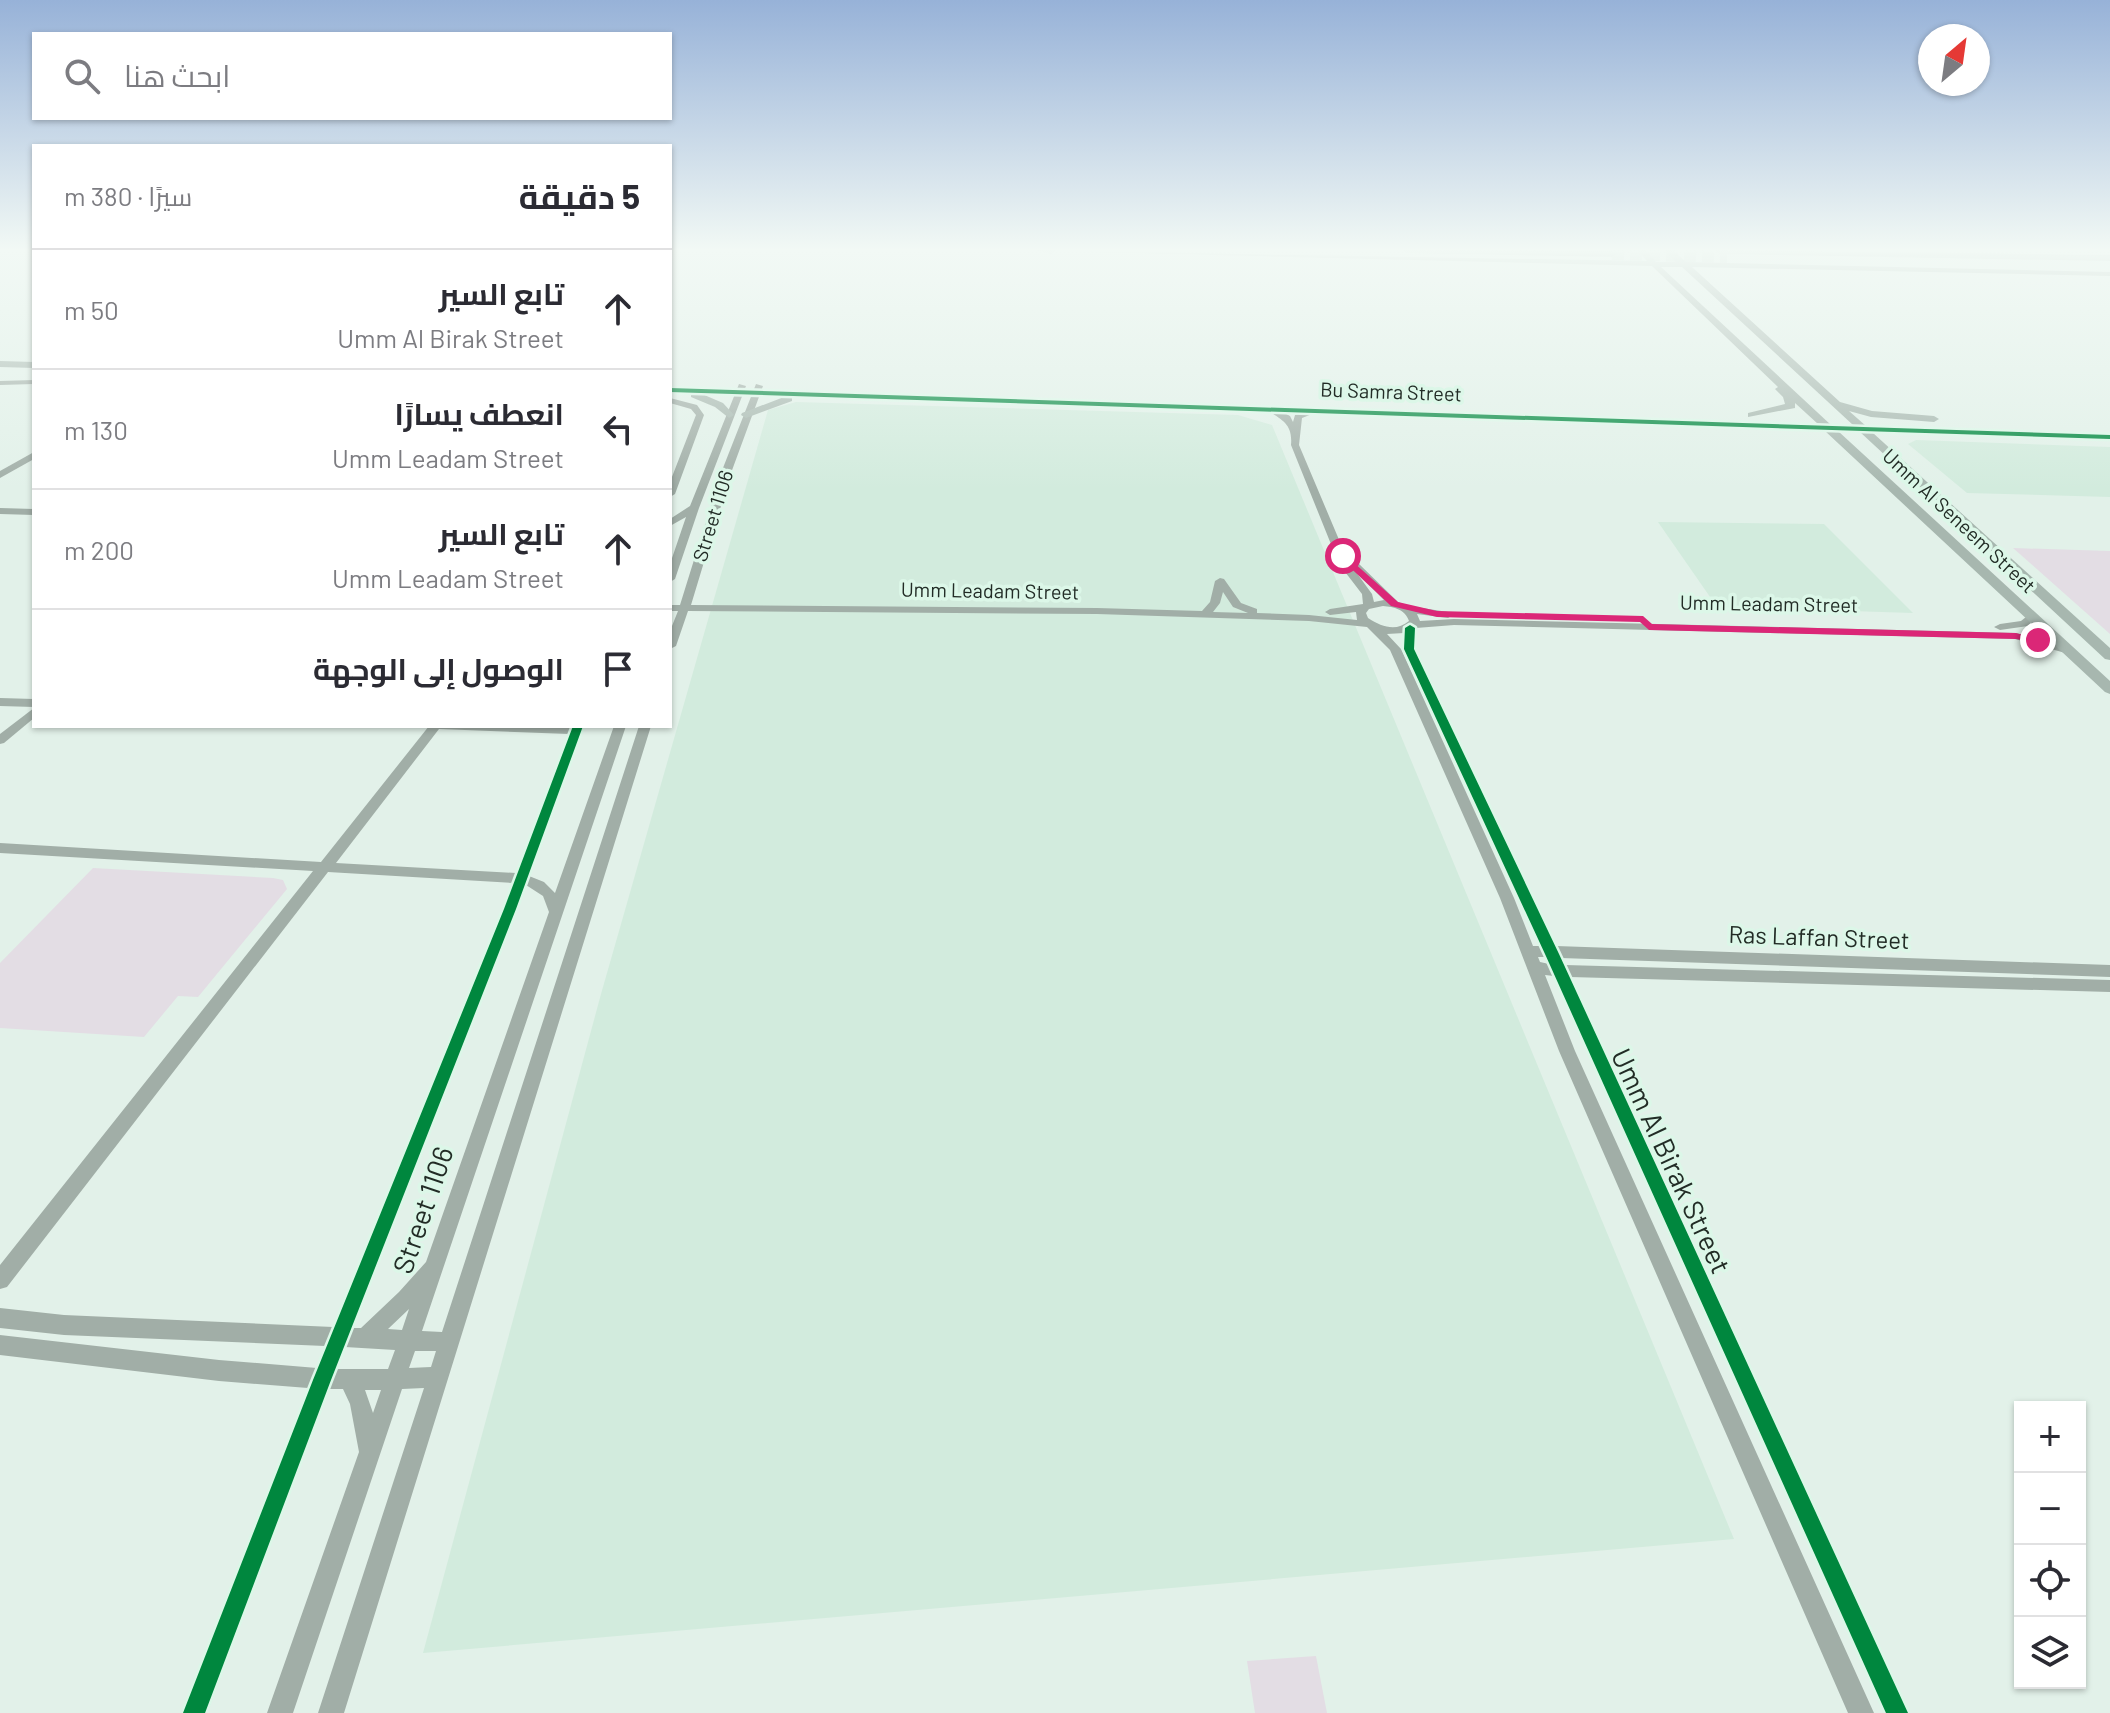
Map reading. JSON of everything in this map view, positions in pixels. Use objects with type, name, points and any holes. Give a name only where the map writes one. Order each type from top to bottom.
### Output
[{"type":"main road","name":"Umm Al Seneem Street","points":[[1723,330],[1762,365],[1907,470],[2110,656]]},
{"type":"main road","points":[[1735,330],[1753,342],[1956,529],[1996,552]]},
{"type":"main road","points":[[1750,330],[1767,339]]},
{"type":"main road","name":"Umm Al Seneem Street","points":[[1756,330],[1818,390],[1854,451],[2110,689]]},
{"type":"main road","points":[[1752,415],[1791,406],[1788,396],[1767,376],[1762,365]]},
{"type":"main road","points":[[0,367],[32,368]]},
{"type":"main road","name":"Bu Samra Street","points":[[672,384],[741,389]]},
{"type":"main road","name":"Bu Samra Street","points":[[757,389],[818,395],[1631,421],[2060,426],[2110,432]]},
{"type":"main road","name":"Bu Samra Street","points":[[675,390],[757,389],[1752,415],[2046,435],[2110,432]]},
{"type":"main road","points":[[675,390],[712,401],[729,415]]},
{"type":"main road","points":[[1818,390],[1838,404],[1880,416],[2060,426]]},
{"type":"main road","points":[[746,415],[781,400],[818,395]]},
{"type":"main road","points":[[1527,417],[2110,432]]},
{"type":"main road","points":[[1631,421],[1656,425],[1789,430],[1815,435],[1854,451]]},
{"type":"main road","points":[[1907,470],[1892,443],[1896,437],[1903,435],[2046,435]]},
{"type":"street","points":[[0,383],[32,382]]},
{"type":"street","name":"Street 1106","points":[[672,573],[741,389]]},
{"type":"street","name":"Street 1106","points":[[672,641],[757,389]]},
{"type":"street","points":[[672,401],[694,407],[700,415],[672,489]]},
{"type":"street","points":[[1270,409],[1287,418],[1295,434]]},
{"type":"street","points":[[1314,410],[1298,417],[1295,445],[1344,564],[1367,594],[1367,606],[1360,613],[1372,626]]},
{"type":"street","points":[[0,475],[32,456]]},
{"type":"street","points":[[0,484],[32,464]]},
{"type":"street","points":[[0,504],[32,506]]},
{"type":"street","points":[[672,522],[694,508]]},
{"type":"street","points":[[0,511],[32,512]]},
{"type":"street","points":[[672,542],[680,550]]},
{"type":"street","points":[[1343,556],[1400,606]]},
{"type":"street","points":[[1205,614],[1215,603],[1220,581],[1237,605],[1250,611],[1342,612],[1367,606]]},
{"type":"street","name":"Umm Leadam Street","points":[[691,588],[712,605]]},
{"type":"street","name":"Umm Leadam Street","points":[[672,601],[775,607],[1309,618],[1401,631],[1412,626],[1454,622],[2009,628],[2028,622],[2031,616]]},
{"type":"street","name":"Umm Leadam Street","points":[[672,608],[686,604]]},
{"type":"street","points":[[679,624],[688,623],[712,605]]},
{"type":"street","name":"Umm Leadam Street","points":[[1367,606],[1400,606],[1452,615],[2016,636],[2069,651]]},
{"type":"street","name":"Umm Al Birak Street","points":[[1400,606],[1414,617],[1409,649],[1516,897],[1530,959],[1573,1065],[1861,1713]]},
{"type":"street","name":"Umm Al Birak Street","points":[[1372,626],[1395,649],[1516,897],[1554,962],[1897,1713]]},
{"type":"street","points":[[0,702],[32,703]]},
{"type":"street","points":[[0,740],[32,714]]},
{"type":"street","points":[[0,1280],[433,728]]},
{"type":"street","points":[[194,1713],[322,1380],[510,909],[577,728]]},
{"type":"street","name":"Street 1106","points":[[280,1713],[619,728]]},
{"type":"street","points":[[331,1713],[644,728]]},
{"type":"street","points":[[0,848],[519,878],[538,883],[546,889],[556,913]]},
{"type":"street","name":"Ras Laffan Street","points":[[1530,959],[2110,986]]},
{"type":"street","name":"Ras Laffan Street","points":[[1554,962],[2110,971]]},
{"type":"street","points":[[365,1338],[406,1299],[438,1259]]},
{"type":"street","points":[[0,1318],[64,1325],[449,1342]]},
{"type":"street","points":[[0,1345],[322,1380],[438,1377]]},
{"type":"street","points":[[350,1381],[360,1403],[370,1453]]},
{"type":"shaded area","points":[[796,402],[1238,415],[1272,425],[1734,1539],[423,1653],[601,994],[768,410]]},
{"type":"shaded area","points":[[1916,440],[2110,447],[2110,497],[1967,493],[1908,444]]},
{"type":"shaded area","points":[[1658,522],[1824,524],[1913,613],[1717,607]]},
{"type":"shaded area","points":[[2013,548],[2110,551],[2110,634]]},
{"type":"shaded area","points":[[93,868],[273,878],[283,880],[287,889],[198,997],[178,996],[144,1037],[0,1028],[0,963]]},
{"type":"shaded area","points":[[1316,1656],[1327,1713],[1255,1713],[1247,1661]]},
{"type":"cycle path","points":[[672,390],[2110,437]]},
{"type":"cycle path","points":[[1410,628],[1409,649],[1552,954],[1897,1713]]},
{"type":"cycle path","points":[[194,1713],[322,1380],[510,909],[577,728]]},
{"type":"route","points":[[1343,556],[1395,604],[1437,614],[1643,619],[1649,627],[2016,636],[2038,640]]}]
